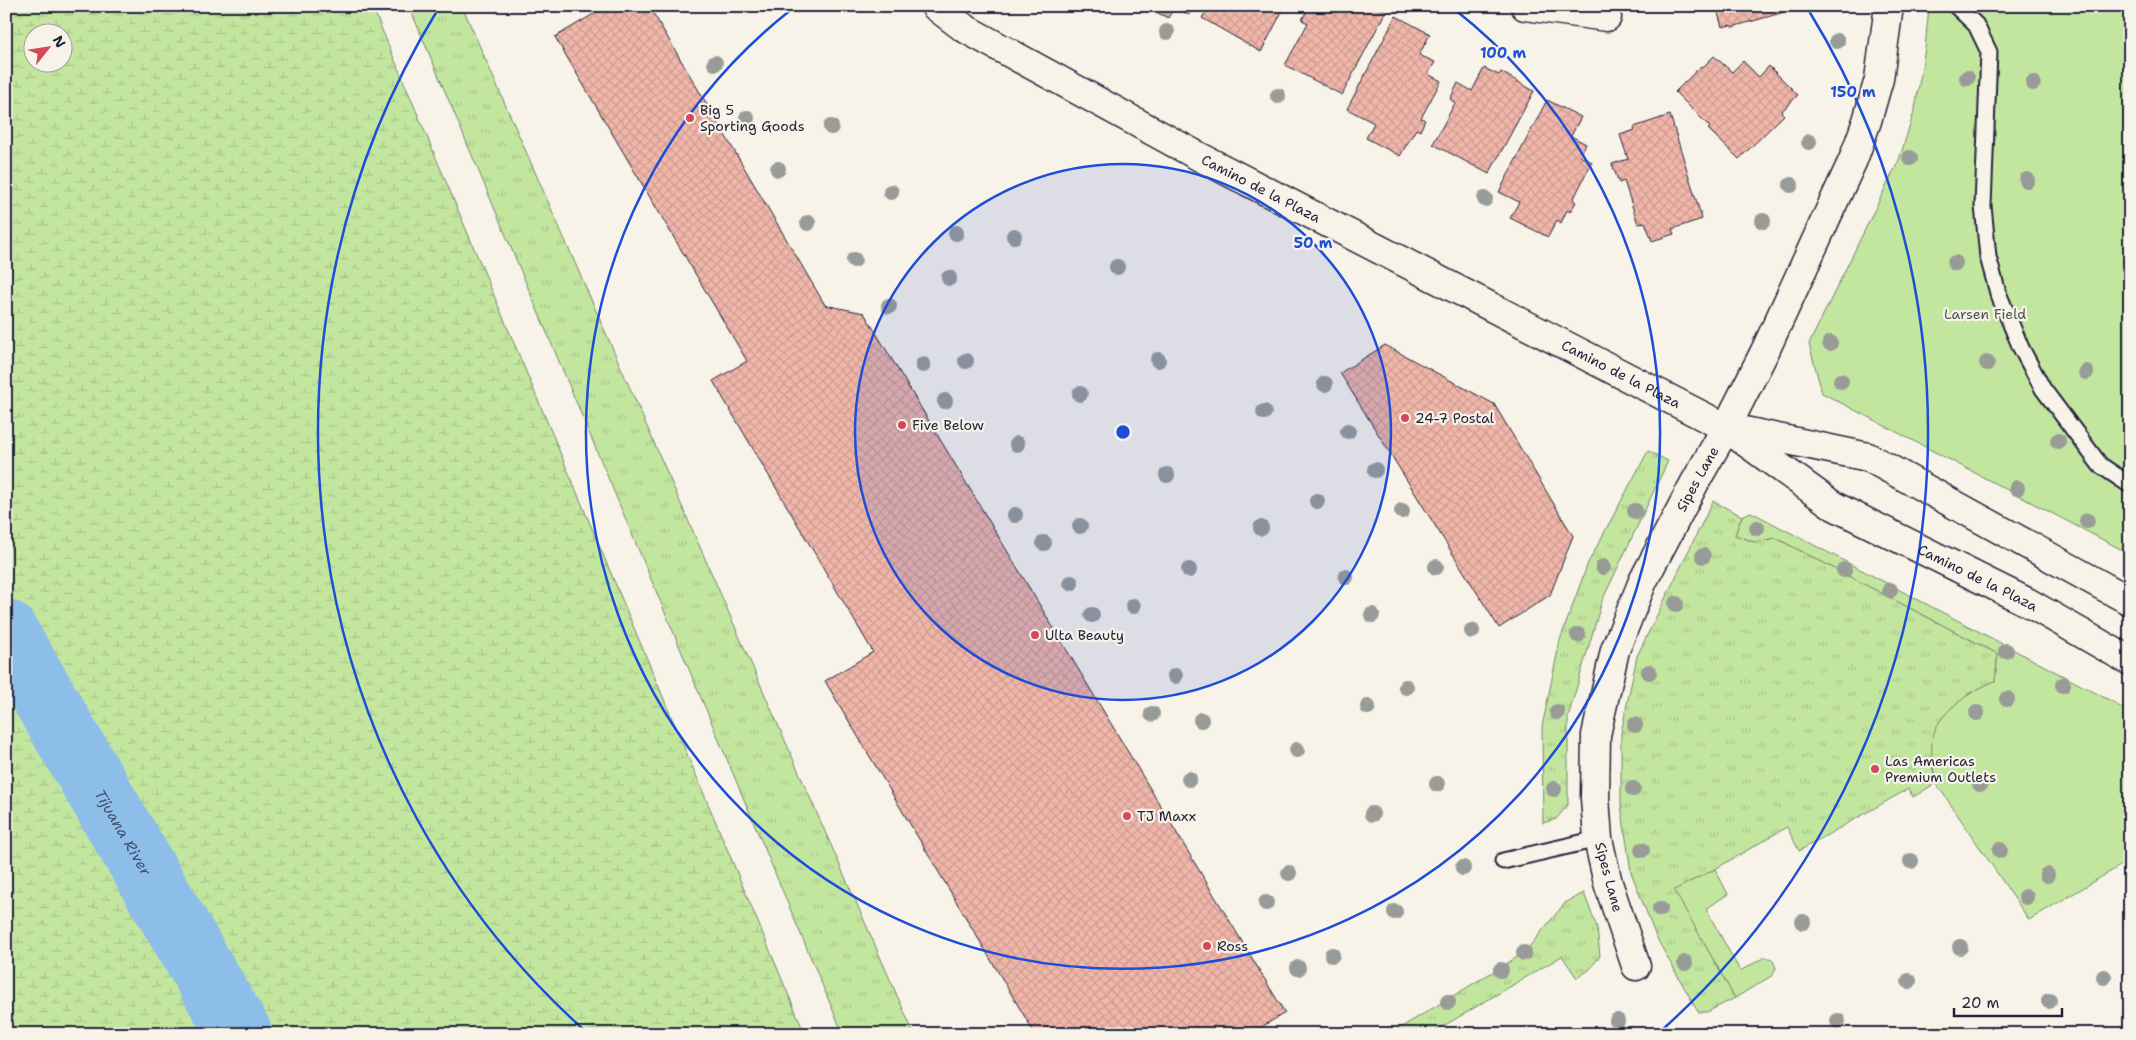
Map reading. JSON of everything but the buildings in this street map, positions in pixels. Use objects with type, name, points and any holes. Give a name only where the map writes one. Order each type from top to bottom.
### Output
[{"type":"main road","name":"Camino de la Plaza","points":[[935,6],[964,28],[1198,156],[1726,428],[1834,506],[2027,602],[2130,661]]},
{"type":"main road","points":[[1525,6],[1607,17]]},
{"type":"main road","name":"Sipes Lane","points":[[1636,966],[1608,883],[1598,839],[1595,798],[1596,735],[1615,650],[1643,581],[1726,428],[1769,342],[1853,160],[1879,79],[1889,6]]},
{"type":"main road","name":"Camino de la Plaza","points":[[1726,428],[1868,457],[2130,601]]},
{"type":"lane","points":[[1956,6],[1976,25],[1990,52],[1983,206],[1988,257],[1998,293],[2021,348],[2043,389],[2100,465],[2130,486]]},
{"type":"lane","points":[[1503,861],[1598,839]]},
{"type":"green space","points":[[6,6],[372,6],[805,1034],[6,1034]]},
{"type":"green space","points":[[409,6],[462,6],[914,1034],[843,1034]]},
{"type":"green space","name":"Larsen Field","points":[[1929,6],[2130,6],[2130,554],[1822,393],[1809,344],[1899,160],[1915,109],[1925,48]]},
{"type":"green space","points":[[1648,451],[1668,461],[1602,601],[1568,717],[1568,805],[1556,819],[1543,823],[1542,727],[1560,640],[1588,563]]},
{"type":"green space","points":[[1713,501],[1742,516],[1735,535],[1755,542],[1776,538],[1998,654],[1995,681],[1968,694],[1931,761],[1936,783],[1913,797],[1908,789],[1799,851],[1787,827],[1675,890],[1735,998],[1707,1012],[1698,1012],[1656,937],[1631,872],[1621,805],[1621,733],[1637,656]]},
{"type":"green space","points":[[1751,512],[2113,702],[2130,714],[2130,860],[2029,920],[1936,783],[1933,764],[1933,739],[1938,724],[1959,701],[1995,681],[1998,654],[1776,538],[1755,542],[1735,535],[1742,516]]},
{"type":"green space","points":[[1715,869],[1728,894],[1706,909],[1740,971],[1765,957],[1772,959],[1776,968],[1773,975],[1735,998],[1674,890]]},
{"type":"green space","points":[[1584,893],[1597,928],[1600,956],[1589,970],[1577,978],[1562,956],[1430,1034],[1390,1034],[1524,953],[1565,903]]},
{"type":"waterway","name":"Tijuana River","points":[[6,632],[240,1034]]},
{"type":"place","name":"Big 5 Sporting Goods","points":[[690,118]]},
{"type":"place","name":"24-7 Postal","points":[[1405,418]]},
{"type":"place","name":"Five Below","points":[[902,425]]},
{"type":"place","name":"Ulta Beauty","points":[[1035,635]]},
{"type":"place","name":"Las Americas Premium Outlets","points":[[1875,769]]},
{"type":"place","name":"TJ Maxx","points":[[1127,816]]},
{"type":"place","name":"Ross","points":[[1207,946]]}]
